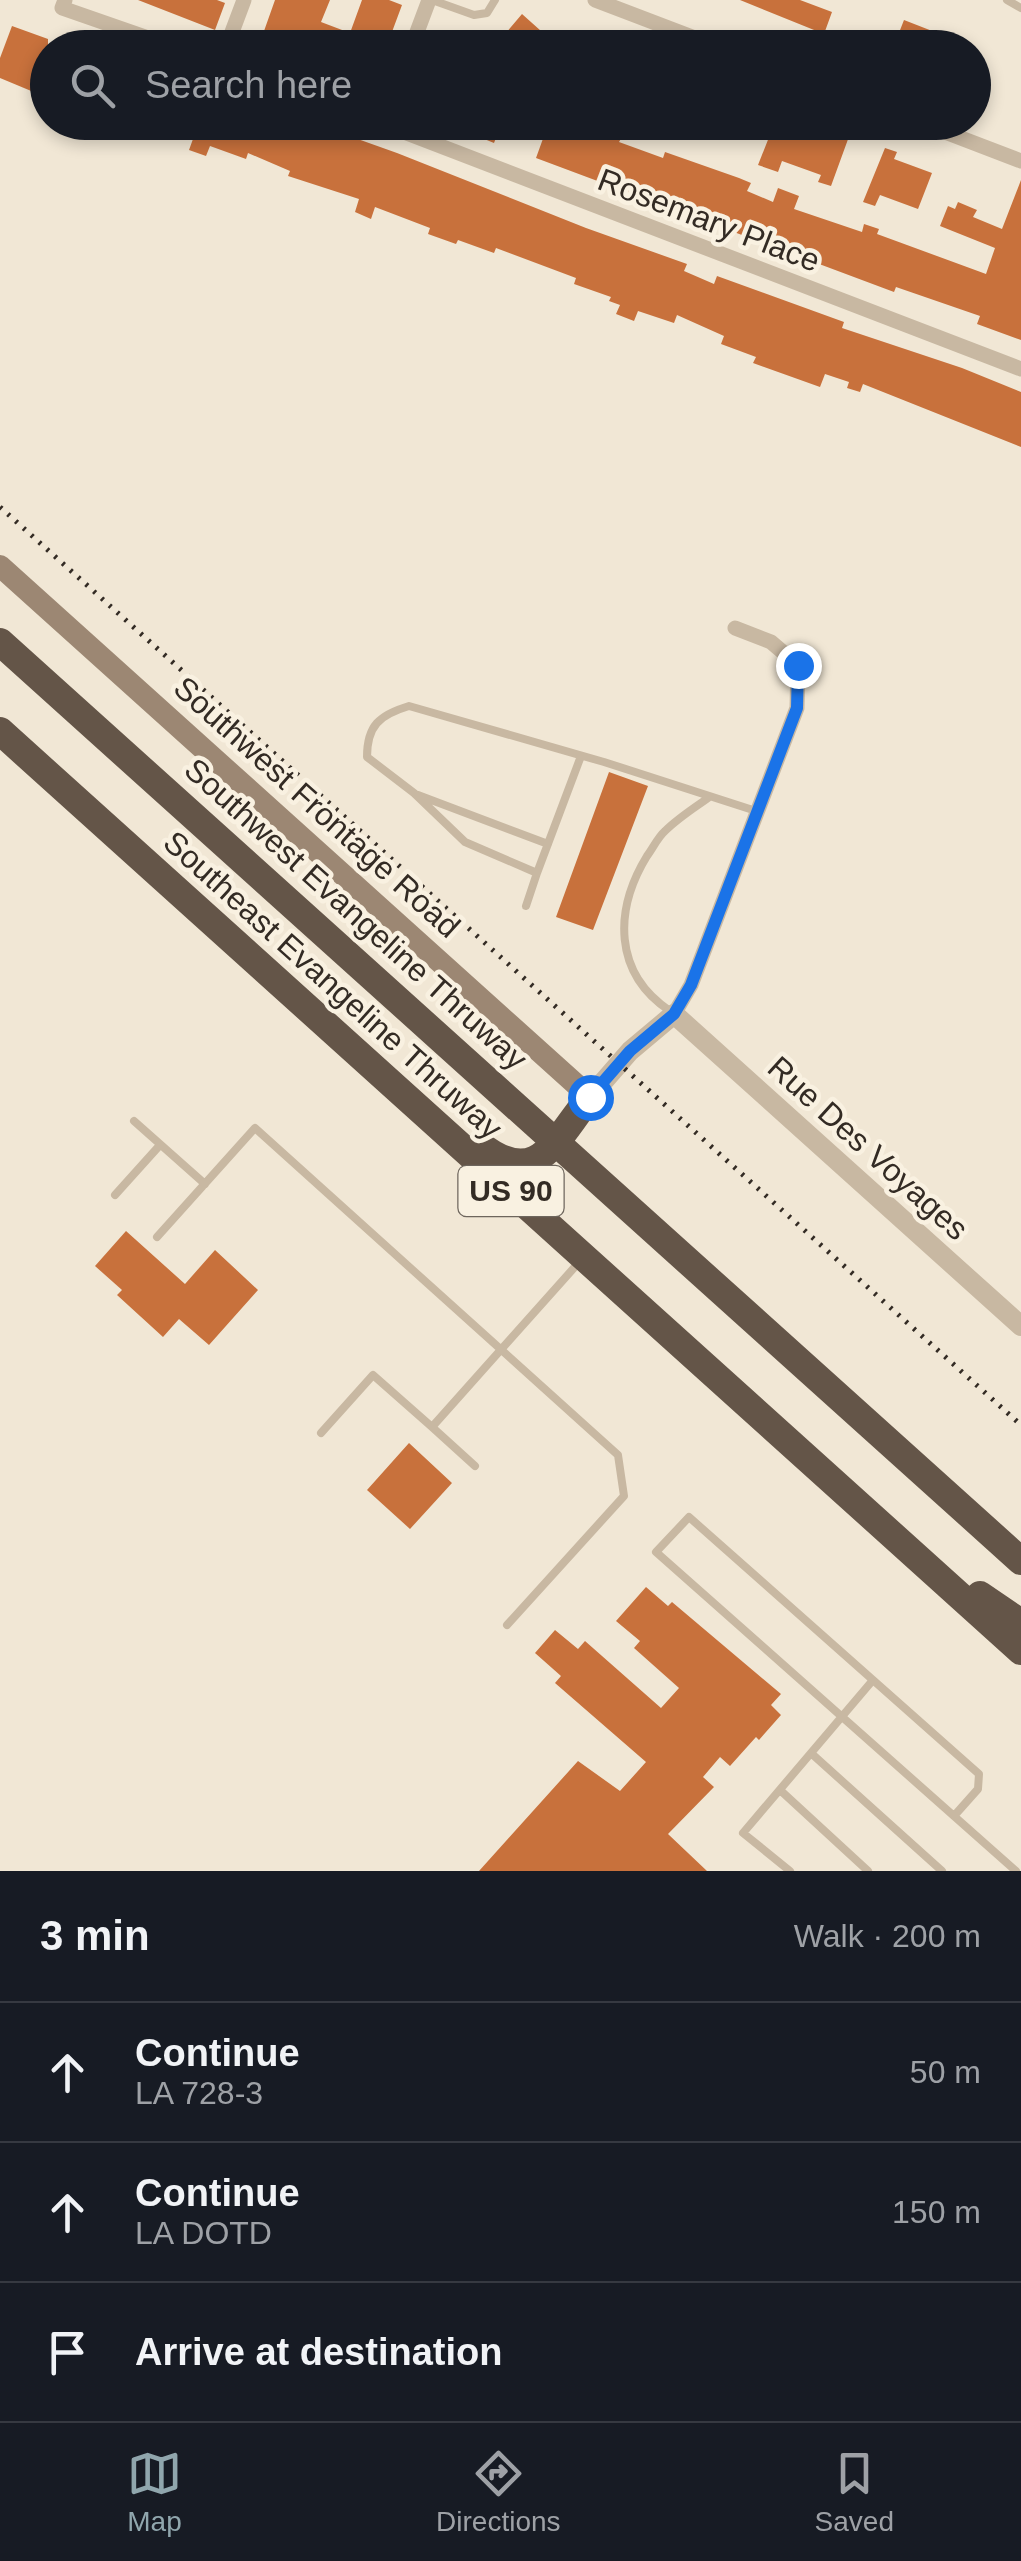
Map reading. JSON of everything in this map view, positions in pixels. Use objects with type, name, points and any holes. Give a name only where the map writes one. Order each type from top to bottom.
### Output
[{"type":"highway","name":"Southwest Evangeline Thruway","points":[[0,642],[1021,1562]]},
{"type":"highway","name":"Southeast Evangeline Thruway","points":[[0,731],[1021,1652]]},
{"type":"highway","points":[[500,1090],[549,1107],[578,1104],[590,1097]]},
{"type":"highway","points":[[442,1130],[478,1143],[499,1160],[518,1165],[537,1159],[590,1097]]},
{"type":"highway","points":[[893,1534],[1021,1623]]},
{"type":"main road","name":"Southwest Frontage Road","points":[[0,566],[590,1097]]},
{"type":"street","points":[[233,30],[244,0]]},
{"type":"street","points":[[418,30],[430,0]]},
{"type":"street","points":[[595,0],[674,30]]},
{"type":"street","points":[[63,4],[131,30]]},
{"type":"street","name":"Rosemary Place","points":[[426,140],[1021,369]]},
{"type":"street","points":[[966,140],[1021,161]]},
{"type":"street","points":[[590,1097],[630,1051],[674,1014],[691,985],[797,708],[798,665],[772,642],[735,628]]},
{"type":"street","name":"Rue Des Voyages","points":[[674,1014],[1021,1326]]},
{"type":"lane","points":[[430,0],[474,15],[486,13],[495,0]]},
{"type":"lane","points":[[1007,0],[1021,8]]},
{"type":"lane","points":[[536,873],[465,842],[414,793],[368,758],[367,739],[374,722],[409,706],[758,812]]},
{"type":"lane","points":[[526,906],[581,756]]},
{"type":"lane","points":[[414,793],[548,844]]},
{"type":"lane","points":[[674,1014],[652,999],[630,968],[623,916],[633,880],[662,833],[708,798]]},
{"type":"lane","points":[[134,1121],[205,1184]]},
{"type":"lane","points":[[157,1236],[255,1128],[618,1455],[624,1496],[507,1625]]},
{"type":"lane","points":[[115,1195],[160,1145]]},
{"type":"lane","points":[[432,1428],[584,1257]]},
{"type":"lane","points":[[322,1433],[373,1375],[475,1466]]},
{"type":"lane","points":[[954,1816],[978,1789],[979,1774],[689,1517],[656,1552],[1016,1871]]},
{"type":"lane","points":[[790,1871],[744,1833],[873,1680]]},
{"type":"lane","points":[[812,1754],[942,1871]]},
{"type":"lane","points":[[780,1790],[868,1871]]},
{"type":"building","points":[[138,0],[217,0],[225,3],[215,30]]},
{"type":"building","points":[[275,0],[330,0],[321,22],[342,30],[264,30]]},
{"type":"building","points":[[362,0],[389,0],[402,5],[393,30],[351,30]]},
{"type":"building","points":[[740,0],[800,0],[832,12],[825,30],[814,30]]},
{"type":"building","points":[[522,14],[540,30],[508,30]]},
{"type":"building","points":[[904,20],[930,30],[900,30]]},
{"type":"building","points":[[12,26],[30,32],[30,90],[0,78],[0,58]]},
{"type":"building","points":[[193,140],[361,140],[397,153],[687,264],[684,271],[714,284],[717,276],[844,322],[842,328],[1021,392],[1021,447],[863,384],[860,392],[847,388],[849,382],[825,374],[820,387],[753,363],[756,357],[721,344],[724,336],[677,315],[674,323],[638,311],[634,321],[616,314],[620,305],[609,301],[611,297],[574,284],[576,278],[496,248],[494,253],[458,240],[456,244],[428,234],[430,228],[375,207],[371,219],[355,212],[359,199],[288,176],[290,171],[248,153],[246,159],[210,146],[206,156],[189,150]]},
{"type":"building","points":[[542,140],[620,140],[663,158],[665,152],[751,183],[747,191],[773,202],[778,188],[799,196],[794,209],[862,232],[864,224],[879,229],[877,234],[986,274],[995,248],[940,226],[948,206],[955,209],[958,202],[977,210],[973,217],[1002,229],[1021,180],[1021,340],[977,324],[980,316],[896,287],[894,292],[536,158]]},
{"type":"building","points":[[768,140],[848,140],[831,186],[818,182],[821,175],[782,161],[778,172],[758,165]]},
{"type":"building","points":[[885,148],[897,152],[894,159],[932,173],[918,209],[880,195],[875,206],[863,202]]},
{"type":"building","points":[[609,772],[648,786],[593,930],[556,917]]},
{"type":"building","points":[[126,1231],[185,1284],[215,1250],[258,1290],[209,1345],[179,1319],[163,1337],[117,1295],[122,1290],[95,1266]]},
{"type":"building","points":[[409,1443],[452,1483],[410,1529],[367,1490]]},
{"type":"building","points":[[646,1587],[668,1606],[672,1602],[781,1694],[771,1705],[781,1715],[730,1766],[720,1757],[703,1777],[714,1787],[668,1834],[707,1871],[479,1871],[578,1761],[620,1791],[646,1762],[555,1683],[561,1676],[535,1653],[555,1630],[578,1649],[585,1641],[661,1708],[679,1688],[634,1648],[640,1641],[616,1621]]},
{"type":"railway","points":[[0,507],[1021,1425]]},
{"type":"route","points":[[590,1097],[630,1051],[674,1014],[691,985],[797,708],[798,665]]}]
